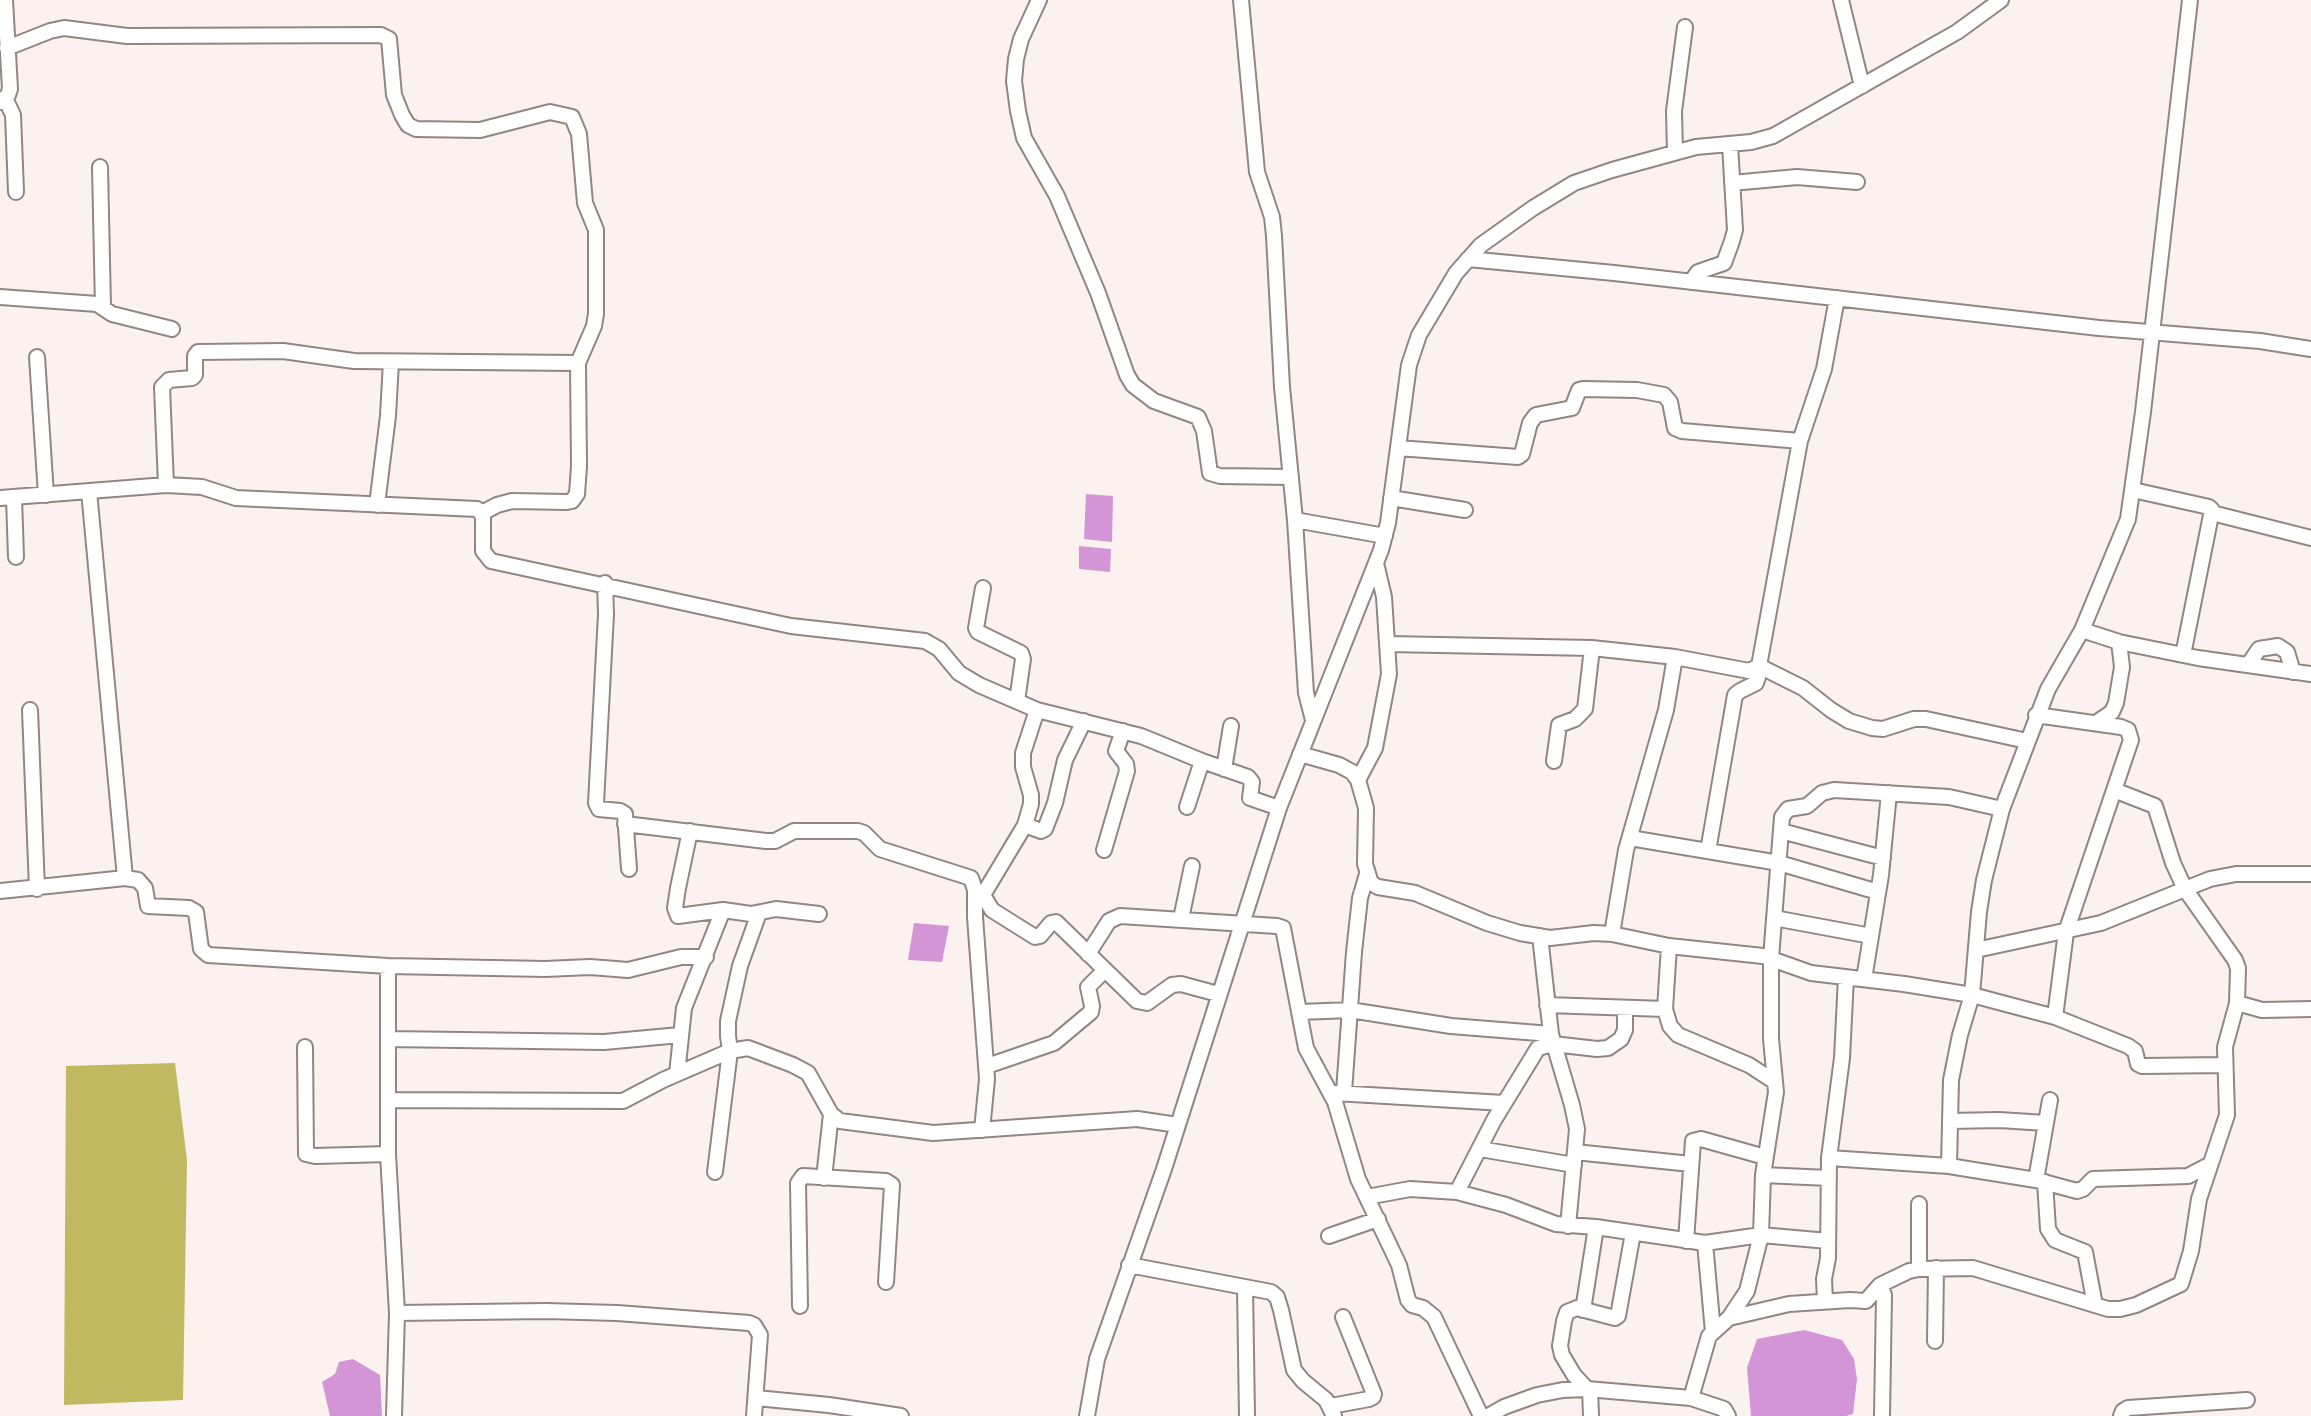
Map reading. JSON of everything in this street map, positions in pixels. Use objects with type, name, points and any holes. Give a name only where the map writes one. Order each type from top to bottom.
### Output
[{"type":"street","points":[[5,0],[10,89],[2,100],[13,115],[16,192]]},
{"type":"street","points":[[1039,0],[1021,39],[1016,59],[1014,81],[1017,111],[1024,138],[1053,188],[1089,272],[1127,375],[1133,385],[1153,401],[1198,417],[1204,431],[1210,473],[1220,476],[1291,477]]},
{"type":"street","points":[[1241,0],[1257,172],[1269,205],[1274,236],[1282,387],[1295,520],[1306,693],[1313,720]]},
{"type":"street","points":[[1842,0],[1862,86]]},
{"type":"street","points":[[1087,1416],[1097,1359],[1178,1125],[1279,808],[1385,536],[1409,365],[1419,335],[1456,273],[1491,238],[1555,193],[1574,183],[1696,147],[1751,142],[1773,136],[1957,32],[2001,0]]},
{"type":"street","points":[[1949,1166],[1951,1080],[1972,995],[1984,880],[2001,809],[2036,715],[2082,630],[2128,519],[2190,0]]},
{"type":"street","points":[[1675,153],[1674,111],[1685,27]]},
{"type":"street","points":[[7,48],[64,28],[127,36],[381,35],[389,39],[394,94],[401,115],[408,125],[416,129],[480,130],[550,112],[572,117],[579,134],[584,203],[596,230],[596,314],[594,326],[578,363],[579,466],[575,498],[567,502],[512,501],[482,513]]},
{"type":"street","points":[[1692,282],[1698,272],[1718,267],[1727,258],[1735,230],[1730,144]]},
{"type":"street","points":[[100,167],[103,307]]},
{"type":"street","points":[[1732,183],[1797,177],[1857,182]]},
{"type":"street","points":[[1468,259],[2151,333],[2260,341],[2311,349]]},
{"type":"street","points":[[0,297],[85,302],[103,307],[112,314],[172,329]]},
{"type":"street","points":[[1709,851],[1735,695],[1756,683],[1758,677],[1757,668],[1800,441],[1825,369],[1837,298]]},
{"type":"street","points":[[166,485],[162,387],[169,380],[192,378],[195,375],[195,356],[198,352],[283,351],[354,361],[578,363]]},
{"type":"street","points":[[37,357],[46,495]]},
{"type":"street","points":[[377,505],[388,416],[391,362]]},
{"type":"street","points":[[1398,448],[1518,457],[1522,454],[1530,423],[1536,415],[1572,408],[1579,390],[1583,389],[1637,390],[1664,395],[1670,402],[1675,428],[1682,431],[1800,441]]},
{"type":"street","points":[[16,557],[7,498],[166,485],[202,487],[236,498],[477,509],[482,513],[483,551],[491,561],[605,583],[791,626],[925,641],[939,649],[959,673],[979,685],[1037,710],[1123,731],[1250,778],[1250,798],[1279,808]]},
{"type":"street","points":[[89,491],[125,878]]},
{"type":"street","points":[[2133,491],[2209,506],[2212,513],[2183,655]]},
{"type":"street","points":[[1391,498],[1465,510]]},
{"type":"street","points":[[2212,513],[2311,538]]},
{"type":"street","points":[[1295,520],[1385,536]]},
{"type":"street","points":[[1358,780],[1375,748],[1389,674],[1384,597],[1376,563]]},
{"type":"street","points":[[605,583],[606,614],[596,803],[599,809],[624,812],[629,869]]},
{"type":"street","points":[[983,588],[976,628],[978,632],[1021,653],[1023,659],[1017,701]]},
{"type":"street","points":[[2082,630],[2119,642],[2183,655],[2311,674]]},
{"type":"street","points":[[2096,723],[2112,712],[2116,703],[2122,667],[2119,642]]},
{"type":"street","points":[[1388,644],[1592,648],[1757,668],[1803,688],[1849,721],[1872,728],[1883,729],[1914,719],[1926,719],[2026,741]]},
{"type":"street","points":[[2248,665],[2259,649],[2278,646],[2287,652],[2293,672]]},
{"type":"street","points":[[1554,761],[1559,725],[1576,719],[1585,709],[1592,648]]},
{"type":"street","points":[[1612,934],[1629,838],[1666,710],[1675,657]]},
{"type":"street","points":[[30,710],[37,888]]},
{"type":"street","points":[[982,1130],[987,1066],[975,917],[979,893],[1025,825],[1031,795],[1023,767],[1023,752],[1037,710]]},
{"type":"street","points":[[2036,715],[2121,727],[2130,734],[2129,749],[2066,932],[2055,1017]]},
{"type":"street","points":[[1025,825],[1041,831],[1045,829],[1055,803],[1065,760],[1084,721]]},
{"type":"street","points":[[1223,769],[1231,726]]},
{"type":"street","points":[[1104,850],[1128,771],[1116,751],[1123,731]]},
{"type":"street","points":[[1300,754],[1339,765],[1352,772],[1358,780],[1366,808],[1365,864],[1371,883],[1378,887],[1415,893],[1487,923],[1550,938],[1594,933],[1612,934],[1669,946],[1771,958],[1811,973],[1972,995],[2055,1017],[2132,1048],[2139,1066],[2224,1066]]},
{"type":"street","points":[[1187,807],[1202,761]]},
{"type":"street","points":[[1730,1318],[1789,1304],[1866,1301],[1880,1285],[1919,1269],[1973,1268],[2095,1305],[2120,1309],[2136,1306],[2181,1284],[2191,1251],[2199,1199],[2227,1115],[2225,1047],[2237,1003],[2239,978],[2235,960],[2185,889],[2173,863],[2159,812],[2155,806],[2114,790]]},
{"type":"street","points":[[1691,1398],[1707,1341],[1713,1332],[1730,1318],[1747,1291],[1761,1235],[1763,1175],[1776,1092],[1771,1039],[1771,958],[1781,831],[1785,812],[1788,809],[1807,806],[1827,791],[1949,797],[2001,809]]},
{"type":"street","points":[[1864,979],[1878,892],[1889,793]]},
{"type":"street","points":[[625,824],[766,841],[775,841],[794,831],[858,831],[864,833],[880,849],[967,875],[992,910],[1035,937],[1056,922],[1137,1001],[1142,1003],[1172,985],[1181,984],[1218,993]]},
{"type":"street","points":[[690,831],[678,888],[676,914],[682,917],[723,910],[751,914],[776,909],[818,915]]},
{"type":"street","points":[[1781,831],[1882,858]]},
{"type":"street","points":[[1629,838],[1779,863],[1878,892]]},
{"type":"street","points":[[1181,919],[1192,866]]},
{"type":"street","points":[[1367,874],[1360,898],[1350,1010],[1337,1093],[1338,1113],[1358,1179],[1399,1265],[1408,1300],[1434,1317],[1481,1416]]},
{"type":"street","points":[[1976,950],[2101,923],[2210,878],[2236,874],[2311,874]]},
{"type":"street","points":[[0,891],[125,878],[142,883],[146,902],[151,907],[192,908],[196,912],[204,954],[388,967],[590,967],[628,970],[681,957],[706,957]]},
{"type":"street","points":[[677,1074],[684,1008],[723,910]]},
{"type":"street","points":[[715,1172],[730,1051],[728,1029],[734,990],[759,913]]},
{"type":"street","points":[[1088,954],[1109,921],[1115,917],[1129,915],[1283,928],[1306,1048],[1337,1093]]},
{"type":"street","points":[[1774,918],[1871,936]]},
{"type":"street","points":[[1540,936],[1552,1039],[1577,1129],[1568,1226]]},
{"type":"street","points":[[1669,946],[1665,1009],[1667,1021],[1678,1035],[1749,1065],[1775,1082]]},
{"type":"street","points":[[388,967],[388,1154],[397,1313],[394,1416]]},
{"type":"street","points":[[987,1066],[1054,1043],[1091,1013],[1088,987],[1104,971]]},
{"type":"street","points":[[1825,1301],[1829,1158],[1842,1058],[1846,978]]},
{"type":"street","points":[[2237,1003],[2262,1010],[2311,1009]]},
{"type":"street","points":[[1548,1005],[1665,1009]]},
{"type":"street","points":[[1300,1012],[1350,1010],[1552,1039],[1597,1049],[1616,1044],[1625,1030],[1625,1008]]},
{"type":"street","points":[[388,1039],[604,1042],[680,1035]]},
{"type":"street","points":[[1457,1192],[1504,1103],[1538,1048],[1552,1039]]},
{"type":"street","points":[[305,1047],[306,1154],[388,1154]]},
{"type":"street","points":[[388,1100],[623,1101],[730,1051],[754,1049],[808,1073],[831,1114],[840,1121],[919,1133],[1137,1119],[1178,1125]]},
{"type":"street","points":[[1337,1093],[1504,1103]]},
{"type":"street","points":[[2050,1100],[2040,1181],[2048,1229],[2055,1240],[2085,1252],[2095,1305]]},
{"type":"street","points":[[824,1178],[831,1114]]},
{"type":"street","points":[[1950,1121],[1999,1119],[2046,1123]]},
{"type":"street","points":[[1686,1241],[1693,1141],[1701,1139],[1766,1157]]},
{"type":"street","points":[[1480,1149],[1574,1158],[1690,1164]]},
{"type":"street","points":[[1829,1158],[1949,1166],[2040,1181],[2077,1191],[2093,1179],[2188,1176],[2209,1165]]},
{"type":"street","points":[[1763,1175],[1829,1178]]},
{"type":"street","points":[[800,1306],[798,1184],[803,1176],[886,1181],[892,1185],[886,1282]]},
{"type":"street","points":[[1367,1197],[1410,1189],[1457,1192],[1506,1205],[1556,1224],[1706,1243],[1761,1235],[1828,1241]]},
{"type":"street","points":[[1919,1204],[1919,1269]]},
{"type":"street","points":[[1329,1236],[1378,1219]]},
{"type":"street","points":[[1583,1310],[1596,1227]]},
{"type":"street","points":[[1591,1416],[1589,1389],[1566,1364],[1560,1346],[1567,1312],[1571,1309],[1615,1318],[1618,1316],[1633,1233]]},
{"type":"street","points":[[1706,1243],[1713,1332]]},
{"type":"street","points":[[1129,1265],[1264,1290],[1276,1297],[1294,1370],[1332,1411],[1373,1398],[1374,1394],[1343,1317]]},
{"type":"street","points":[[1935,1341],[1936,1268]]},
{"type":"street","points":[[1880,1285],[1884,1295],[1882,1416]]},
{"type":"street","points":[[1245,1287],[1247,1416]]},
{"type":"street","points":[[397,1313],[617,1313],[754,1325],[760,1335],[754,1416]]},
{"type":"street","points":[[1488,1416],[1505,1411],[1537,1395],[1589,1389],[1691,1398],[1724,1409],[1728,1416]]},
{"type":"street","points":[[756,1398],[901,1416]]},
{"type":"street","points":[[2121,1416],[2128,1408],[2247,1400]]},
{"type":"shaded area","points":[[1086,494],[1113,496],[1112,542],[1084,539]]},
{"type":"shaded area","points":[[1079,546],[1111,549],[1110,572],[1079,569]]},
{"type":"shaded area","points":[[914,923],[949,926],[942,962],[908,960]]},
{"type":"shaded area","points":[[175,1063],[187,1160],[183,1400],[64,1405],[66,1066]]},
{"type":"shaded area","points":[[1804,1330],[1842,1340],[1854,1359],[1857,1379],[1853,1414],[1751,1416],[1747,1368],[1757,1339]]},
{"type":"shaded area","points":[[353,1359],[380,1375],[382,1416],[330,1416],[322,1382],[335,1374],[339,1362]]}]
